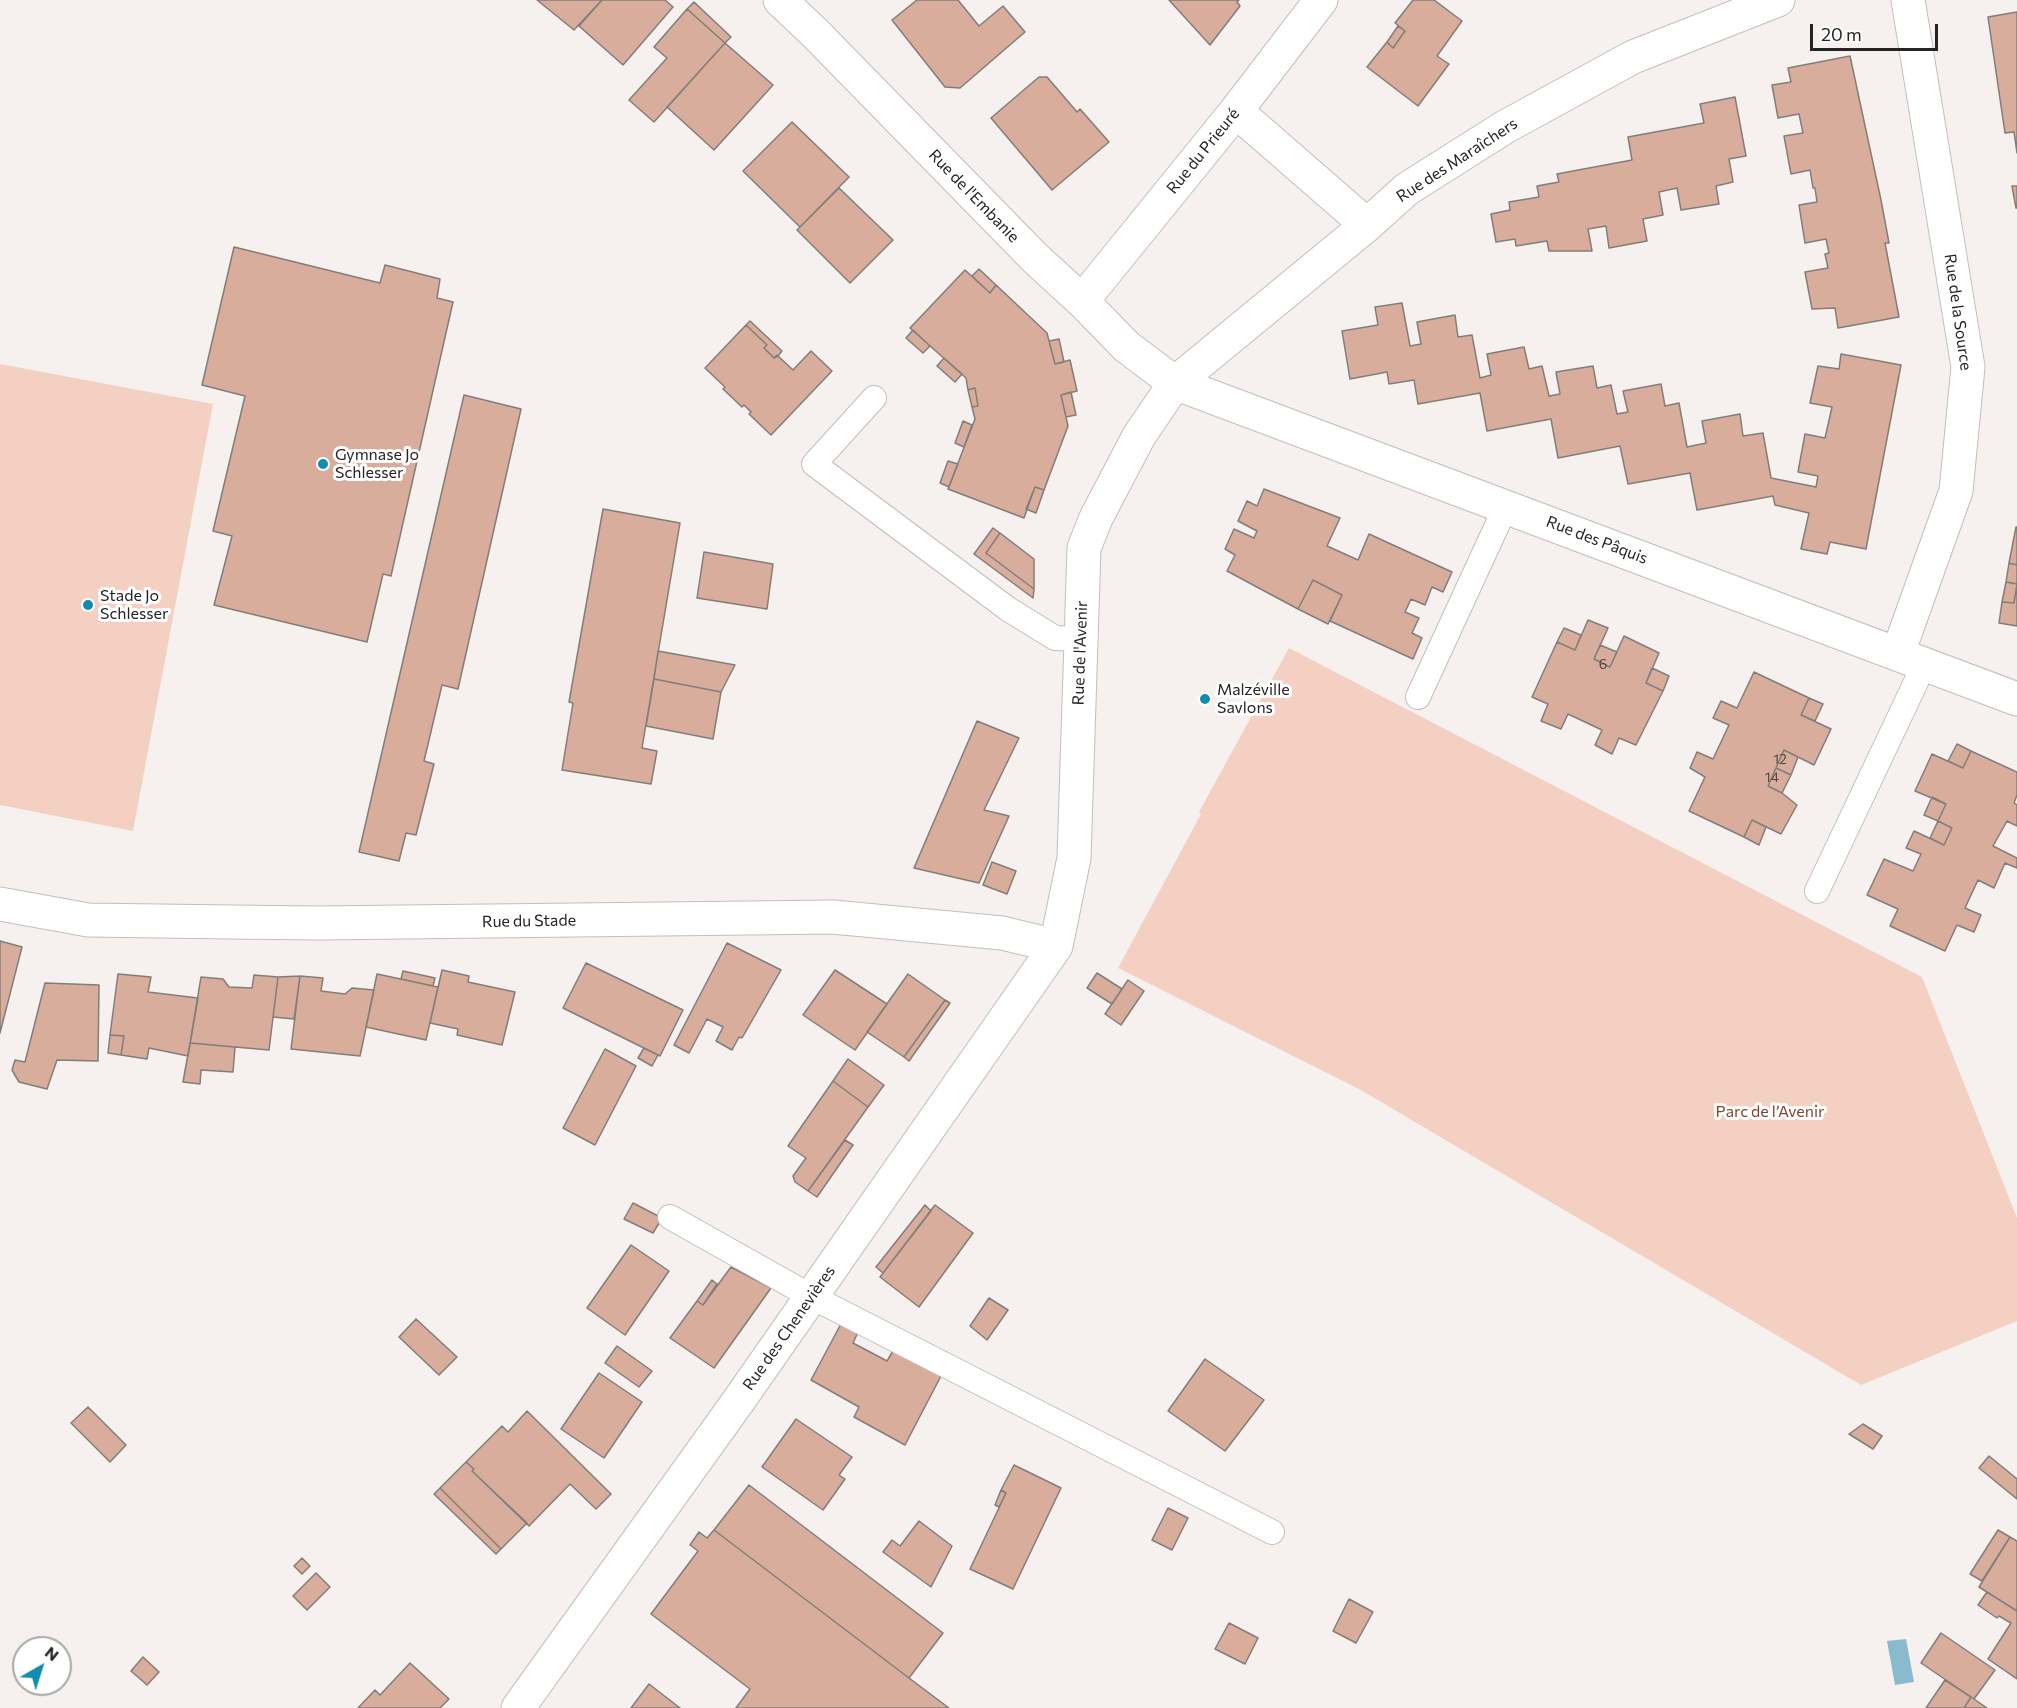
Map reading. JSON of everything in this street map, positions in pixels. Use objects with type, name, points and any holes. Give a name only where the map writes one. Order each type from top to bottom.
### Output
[{"type":"street","name":"Rue de l'Embanie","points":[[780,0],[1035,258],[1127,347],[1176,383]]},
{"type":"street","name":"Rue du Prieuré","points":[[1082,301],[1236,111],[1321,0]]},
{"type":"street","name":"Rue des Maraîchers","points":[[1176,383],[1367,225],[1407,189],[1525,116],[1633,57],[1778,0]]},
{"type":"street","name":"Rue de la Source","points":[[1908,0],[1968,367],[1956,491],[1911,658]]},
{"type":"street","points":[[1236,111],[1367,225]]},
{"type":"street","name":"Rue des Pâquis","points":[[1176,383],[2017,699]]},
{"type":"street","name":"Rue de l'Avenir","points":[[1056,946],[1074,858],[1084,548],[1096,518],[1139,436],[1176,383]]},
{"type":"street","name":"Rue du Stade","points":[[0,904],[88,920],[148,921],[318,923],[833,917],[1002,933],[1056,946]]},
{"type":"street","name":"Rue des Chenevières","points":[[518,1708],[812,1297],[1056,946]]},
{"type":"lane","points":[[874,398],[814,464],[1008,609],[1055,638],[1081,639]]},
{"type":"lane","points":[[1418,697],[1506,506]]},
{"type":"lane","points":[[1816,891],[1911,658]]},
{"type":"lane","points":[[670,1216],[812,1297],[1272,1532]]},
{"type":"green space","name":"Stade Jo Schlesser","points":[[0,364],[213,404],[133,831],[0,805]]},
{"type":"green space","name":"Parc de l’Avenir","points":[[1289,648],[1922,977],[2017,1218],[2017,1321],[1861,1385],[1359,1089],[1118,968],[1201,814],[1199,812]]},
{"type":"water","points":[[1906,1639],[1914,1682],[1895,1685],[1887,1641]]},
{"type":"building","points":[[537,0],[602,0],[574,30]]},
{"type":"building","points":[[602,0],[665,0],[673,7],[623,65],[579,26]]},
{"type":"building","points":[[917,0],[958,0],[979,26],[1003,6],[1025,32],[960,88],[945,87],[892,20]]},
{"type":"building","points":[[1169,0],[1239,0],[1237,2],[1240,6],[1210,45]]},
{"type":"building","points":[[1413,0],[1434,0],[1462,21],[1437,56],[1449,64],[1418,106],[1367,67],[1387,42],[1393,48],[1405,31],[1395,23]]},
{"type":"building","points":[[694,2],[731,37],[725,43],[687,9]]},
{"type":"building","points":[[687,9],[725,43],[654,122],[629,100],[667,58],[654,47]]},
{"type":"building","points":[[2017,12],[2017,153],[2014,132],[2005,133],[1988,17]]},
{"type":"building","points":[[1398,26],[1405,31],[1393,48],[1387,42]]},
{"type":"building","points":[[725,43],[773,85],[714,150],[667,107]]},
{"type":"building","points":[[1850,56],[1881,200],[1889,243],[1885,243],[1899,317],[1838,328],[1835,308],[1812,309],[1805,272],[1828,268],[1825,254],[1829,253],[1826,239],[1805,243],[1799,205],[1817,202],[1815,188],[1813,188],[1810,170],[1791,174],[1784,136],[1803,133],[1799,114],[1778,118],[1772,85],[1791,82],[1788,68]]},
{"type":"building","points":[[1039,77],[1047,77],[1077,112],[1080,109],[1109,142],[1052,190],[991,118]]},
{"type":"building","points":[[1735,97],[1746,156],[1729,159],[1733,182],[1716,186],[1719,204],[1681,210],[1677,188],[1659,192],[1663,215],[1643,219],[1647,241],[1609,248],[1606,226],[1588,229],[1592,251],[1549,251],[1547,241],[1516,246],[1515,239],[1496,242],[1491,214],[1510,210],[1509,202],[1539,197],[1537,186],[1559,182],[1557,174],[1632,160],[1628,137],[1704,123],[1700,104]]},
{"type":"building","points":[[792,122],[849,177],[800,227],[743,171]]},
{"type":"building","points":[[2012,186],[2017,186],[2017,208],[2016,208]]},
{"type":"building","points":[[839,188],[893,240],[850,283],[797,230]]},
{"type":"building","name":"Gymnase Jo Schlesser","points":[[234,247],[380,283],[385,265],[440,279],[437,298],[453,302],[391,576],[383,574],[367,642],[214,605],[232,536],[213,531],[245,396],[202,385]]},
{"type":"building","points":[[979,269],[996,285],[990,293],[972,276]]},
{"type":"building","points":[[965,270],[990,293],[996,285],[1047,333],[1055,364],[1070,360],[1077,391],[1061,395],[1068,426],[1044,490],[1035,487],[1024,518],[948,489],[975,419],[972,407],[978,406],[975,388],[968,390],[966,378],[910,328]]},
{"type":"building","points":[[1402,303],[1410,346],[1421,344],[1417,322],[1455,315],[1458,337],[1472,335],[1480,378],[1491,375],[1487,354],[1524,347],[1529,369],[1542,366],[1549,396],[1560,394],[1556,372],[1593,366],[1597,388],[1611,385],[1617,414],[1628,412],[1623,391],[1661,384],[1665,406],[1679,403],[1687,447],[1706,443],[1702,421],[1740,414],[1743,436],[1763,433],[1771,478],[1816,487],[1818,476],[1798,472],[1805,434],[1825,438],[1832,407],[1810,403],[1818,366],[1839,369],[1841,354],[1901,365],[1866,549],[1830,542],[1827,554],[1801,549],[1809,513],[1775,505],[1773,496],[1697,510],[1690,473],[1628,484],[1620,446],[1558,458],[1551,419],[1487,431],[1480,393],[1418,404],[1414,380],[1389,384],[1387,372],[1350,379],[1342,331],[1378,325],[1375,307]]},
{"type":"building","points":[[750,321],[782,351],[778,356],[774,358],[764,348],[767,345],[746,325]]},
{"type":"building","points":[[746,325],[767,345],[764,348],[774,358],[777,355],[793,370],[811,351],[832,371],[771,435],[749,414],[751,412],[744,405],[742,407],[723,389],[725,387],[705,368]]},
{"type":"building","points":[[913,330],[930,346],[923,353],[906,338]]},
{"type":"building","points":[[1059,339],[1064,362],[1055,364],[1049,341]]},
{"type":"building","points":[[944,358],[962,374],[955,382],[937,366]]},
{"type":"building","points":[[975,388],[978,406],[972,407],[968,390]]},
{"type":"building","points":[[1071,392],[1076,415],[1066,417],[1061,395]]},
{"type":"building","points":[[464,395],[521,409],[458,689],[442,685],[424,761],[434,764],[416,835],[406,833],[399,861],[359,852]]},
{"type":"building","points":[[963,421],[972,425],[964,447],[955,443]]},
{"type":"building","points":[[948,461],[958,464],[949,487],[940,483]]},
{"type":"building","points":[[1035,487],[1044,490],[1036,513],[1026,509]]},
{"type":"building","points":[[1264,489],[1340,518],[1327,546],[1358,560],[1369,534],[1452,572],[1443,592],[1432,587],[1425,605],[1411,599],[1405,612],[1419,618],[1412,633],[1422,638],[1413,659],[1330,621],[1342,595],[1313,580],[1298,609],[1227,571],[1235,555],[1225,549],[1234,529],[1254,538],[1257,531],[1238,521],[1247,501],[1257,506]]},
{"type":"building","points":[[603,509],[680,523],[642,748],[657,751],[651,784],[562,770],[573,703],[569,702]]},
{"type":"building","points":[[2017,527],[2017,565],[2009,563]]},
{"type":"building","points":[[993,528],[1000,533],[986,553],[1034,589],[1033,598],[974,554]]},
{"type":"building","points":[[1000,533],[1034,559],[1034,589],[986,553]]},
{"type":"building","points":[[704,552],[773,564],[767,609],[697,598]]},
{"type":"building","points":[[2009,563],[2017,565],[2017,584],[2006,582]]},
{"type":"building","points":[[1313,580],[1342,595],[1328,624],[1298,609]]},
{"type":"building","points":[[2006,582],[2017,584],[2014,603],[2002,602]]},
{"type":"building","points":[[2017,585],[2017,626],[1999,623],[2002,602],[2014,603]]},
{"type":"building","points":[[1588,620],[1608,628],[1594,659],[1610,667],[1624,636],[1659,653],[1646,683],[1663,691],[1636,745],[1619,738],[1612,754],[1595,745],[1602,730],[1568,714],[1561,729],[1541,721],[1548,704],[1532,697],[1557,642],[1575,650]]},
{"type":"building","points":[[1564,628],[1581,635],[1575,650],[1557,642]]},
{"type":"building","points":[[1600,645],[1617,652],[1610,667],[1594,659]]},
{"type":"building","points":[[658,651],[735,665],[721,692],[654,679]]},
{"type":"building","points":[[1652,668],[1669,676],[1663,691],[1646,683]]},
{"type":"building","points":[[1754,672],[1809,698],[1801,715],[1831,729],[1814,765],[1784,750],[1768,786],[1782,793],[1797,805],[1781,834],[1752,820],[1744,837],[1689,811],[1705,777],[1690,768],[1697,752],[1713,759],[1729,725],[1713,718],[1721,701],[1737,708]]},
{"type":"building","points":[[654,679],[721,692],[713,739],[646,726]]},
{"type":"building","points":[[1809,698],[1823,704],[1815,721],[1801,715]]},
{"type":"building","points":[[977,721],[1019,738],[984,810],[1009,816],[979,883],[914,868]]},
{"type":"building","points":[[1957,744],[1971,751],[1963,768],[1948,761]]},
{"type":"building","points":[[1784,750],[1798,757],[1791,775],[1776,768]]},
{"type":"building","points":[[1971,751],[2017,772],[2017,795],[2014,803],[2017,805],[2017,826],[2007,821],[1993,846],[2017,858],[2017,868],[2005,863],[1994,888],[1978,880],[1965,908],[1981,915],[1974,932],[1957,925],[1945,951],[1890,926],[1898,909],[1867,895],[1884,859],[1913,871],[1921,854],[1906,848],[1914,831],[1944,845],[1952,828],[1938,821],[1946,804],[1915,791],[1932,754],[1963,768]]},
{"type":"building","points":[[1776,768],[1791,775],[1782,793],[1768,786]]},
{"type":"building","points":[[1932,797],[1946,804],[1938,821],[1924,815]]},
{"type":"building","points":[[1752,820],[1766,827],[1759,845],[1744,837]]},
{"type":"building","points":[[1938,821],[1952,828],[1944,845],[1930,838]]},
{"type":"building","points":[[992,862],[1016,871],[1007,894],[983,885]]},
{"type":"building","points":[[0,941],[22,947],[0,1033]]},
{"type":"building","points":[[727,943],[781,970],[742,1038],[739,1037],[732,1050],[716,1041],[723,1027],[707,1019],[689,1053],[674,1045]]},
{"type":"building","points":[[586,963],[683,1010],[660,1056],[563,1008]]},
{"type":"building","points":[[442,970],[469,976],[468,982],[515,992],[502,1045],[457,1035],[458,1029],[430,1023]]},
{"type":"building","points":[[835,970],[887,1004],[855,1050],[803,1015]]},
{"type":"building","points":[[403,971],[435,978],[433,986],[401,979]]},
{"type":"building","points":[[1097,973],[1122,989],[1112,1004],[1087,988]]},
{"type":"building","points":[[118,974],[151,977],[148,992],[198,998],[188,1056],[149,1048],[147,1059],[121,1055],[124,1036],[110,1035]]},
{"type":"building","points":[[377,974],[438,987],[426,1040],[366,1027]]},
{"type":"building","points":[[908,974],[945,1000],[904,1057],[867,1032]]},
{"type":"building","points":[[254,975],[278,977],[269,1050],[190,1043],[201,977],[223,979],[229,987],[252,988]]},
{"type":"building","points":[[300,976],[294,1019],[273,1017],[278,977]]},
{"type":"building","points":[[300,976],[323,978],[321,991],[345,994],[352,988],[374,990],[360,1056],[291,1049]]},
{"type":"building","points":[[1128,980],[1144,991],[1121,1025],[1105,1014]]},
{"type":"building","points":[[45,983],[99,985],[98,1061],[57,1060],[47,1089],[19,1082],[12,1070],[15,1060],[25,1062]]},
{"type":"building","points":[[945,1000],[950,1003],[909,1061],[904,1057]]},
{"type":"building","points":[[110,1035],[124,1036],[121,1055],[108,1053]]},
{"type":"building","points":[[190,1043],[235,1047],[233,1072],[201,1070],[200,1084],[183,1082]]},
{"type":"building","points":[[644,1048],[658,1055],[652,1066],[638,1058]]},
{"type":"building","points":[[605,1049],[636,1066],[595,1145],[563,1128]]},
{"type":"building","points":[[848,1059],[884,1085],[868,1107],[833,1081]]},
{"type":"building","points":[[833,1081],[868,1107],[808,1191],[795,1182],[793,1176],[806,1158],[788,1146]]},
{"type":"building","points":[[845,1140],[853,1145],[817,1197],[808,1191]]},
{"type":"building","points":[[633,1203],[662,1218],[653,1233],[624,1219]]},
{"type":"building","points":[[925,1205],[931,1211],[883,1273],[876,1267]]},
{"type":"building","points":[[935,1205],[973,1233],[919,1307],[880,1277]]},
{"type":"building","points":[[631,1245],[669,1271],[625,1335],[587,1308]]},
{"type":"building","points":[[731,1267],[771,1288],[714,1368],[670,1338],[697,1301],[703,1305]]},
{"type":"building","points":[[712,1280],[717,1284],[703,1305],[697,1301]]},
{"type":"building","points":[[989,1298],[1008,1310],[987,1340],[970,1326]]},
{"type":"building","points":[[416,1319],[457,1357],[439,1375],[399,1337]]},
{"type":"building","points":[[842,1322],[859,1330],[853,1343],[887,1361],[894,1349],[942,1374],[905,1445],[854,1417],[859,1407],[811,1380]]},
{"type":"building","points":[[617,1346],[652,1371],[639,1387],[605,1363]]},
{"type":"building","points":[[1205,1359],[1264,1400],[1225,1451],[1168,1411]]},
{"type":"building","points":[[599,1373],[642,1402],[604,1458],[561,1429]]},
{"type":"building","points":[[88,1407],[126,1445],[110,1462],[71,1423]]},
{"type":"building","points":[[527,1411],[611,1494],[596,1509],[570,1484],[529,1526],[472,1471],[474,1469],[466,1462],[502,1426],[508,1432]]},
{"type":"building","points":[[796,1419],[852,1457],[839,1475],[845,1479],[823,1510],[762,1467]]},
{"type":"building","points":[[1863,1424],[1882,1436],[1873,1449],[1849,1434]]},
{"type":"building","points":[[1989,1456],[2017,1479],[2017,1499],[1979,1468]]},
{"type":"building","points":[[466,1462],[474,1469],[472,1471],[527,1523],[501,1549],[440,1488]]},
{"type":"building","points":[[1014,1465],[1061,1488],[1013,1589],[970,1569],[1006,1493],[1001,1490]]},
{"type":"building","points":[[749,1485],[943,1633],[909,1678],[714,1530]]},
{"type":"building","points":[[440,1488],[501,1549],[496,1554],[434,1494]]},
{"type":"building","points":[[1001,1490],[1006,1493],[999,1507],[995,1505]]},
{"type":"building","points":[[1168,1508],[1188,1518],[1172,1550],[1152,1540]]},
{"type":"building","points":[[919,1521],[952,1546],[931,1587],[883,1552],[892,1540],[900,1546]]},
{"type":"building","points":[[714,1530],[949,1708],[736,1708],[750,1689],[651,1614],[698,1551],[690,1545],[699,1532],[707,1538]]},
{"type":"building","points":[[1998,1530],[2010,1537],[1982,1581],[1970,1574]]},
{"type":"building","points":[[2010,1537],[2017,1541],[2017,1611],[1979,1587]]},
{"type":"building","points":[[302,1558],[310,1566],[302,1574],[294,1566]]},
{"type":"building","points":[[316,1573],[330,1587],[307,1610],[293,1596]]},
{"type":"building","points":[[1987,1592],[2017,1611],[2017,1679],[1988,1659],[2011,1623],[1999,1616],[1997,1618],[1978,1605]]},
{"type":"building","points":[[1349,1599],[1373,1612],[1356,1643],[1333,1631]]},
{"type":"building","points":[[1229,1623],[1258,1638],[1245,1664],[1215,1649]]},
{"type":"building","points":[[1941,1633],[1995,1670],[1974,1699],[1921,1663]]},
{"type":"building","points":[[143,1657],[159,1672],[147,1685],[131,1671]]},
{"type":"building","points":[[410,1663],[449,1699],[440,1708],[358,1708],[375,1690],[380,1695]]},
{"type":"building","points":[[1945,1680],[1971,1697],[1964,1708],[1926,1708]]},
{"type":"building","points":[[649,1684],[680,1708],[631,1708]]},
{"type":"building","points":[[1971,1697],[1974,1699],[1987,1708],[1964,1708]]},
{"type":"place","name":"Gymnase Jo Schlesser","points":[[323,464]]},
{"type":"place","name":"Stade Jo Schlesser","points":[[88,605]]},
{"type":"place","name":"Malzéville Savlons","points":[[1205,699]]}]
